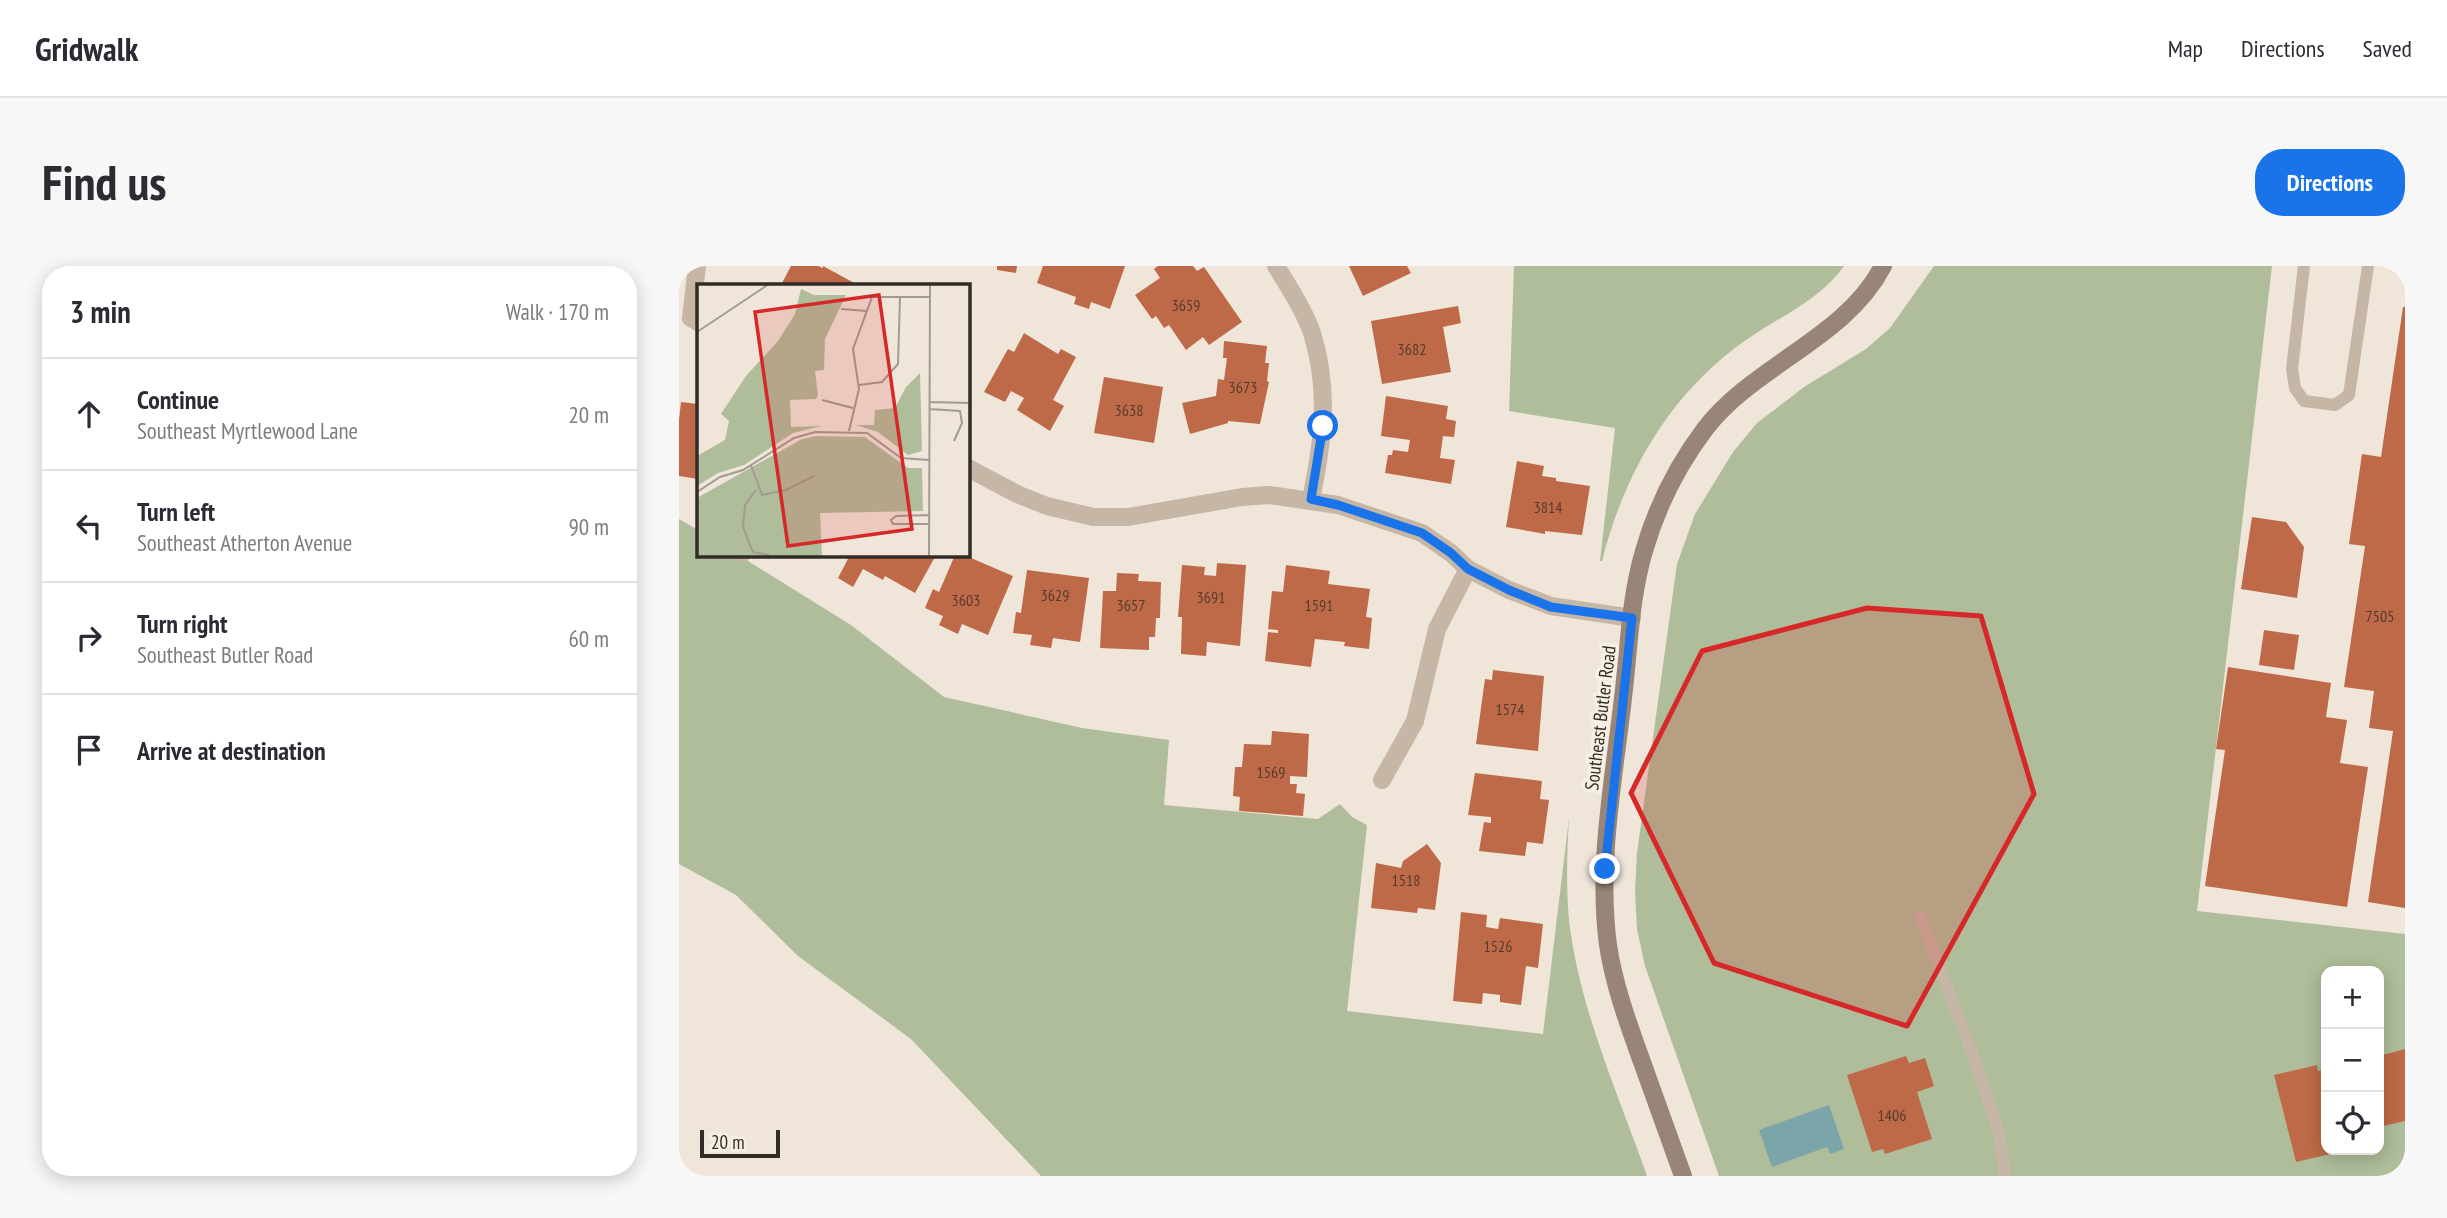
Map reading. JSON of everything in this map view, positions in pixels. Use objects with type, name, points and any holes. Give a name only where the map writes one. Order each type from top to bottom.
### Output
[{"type":"main road","name":"Southeast Butler Road","points":[[1683,1176],[1630,1027],[1616,983],[1608,944],[1605,869],[1632,618],[1643,554],[1664,495],[1708,426],[1743,390],[1843,316],[1866,293],[1883,266]]},
{"type":"street","points":[[694,320],[697,266]]},
{"type":"street","points":[[1276,266],[1297,301],[1311,332],[1324,384],[1323,426],[1311,499]]},
{"type":"street","points":[[969,469],[1017,494],[1047,506],[1093,517],[1128,517],[1242,497],[1269,495],[1338,505],[1422,533],[1451,553],[1468,569],[1551,607],[1632,618]]},
{"type":"street","points":[[1382,780],[1415,721],[1437,629],[1468,569]]},
{"type":"lane","points":[[2304,266],[2292,369],[2295,388],[2304,401],[2335,405],[2349,395],[2368,266]]},
{"type":"lane","points":[[1920,916],[1988,1099],[1999,1133],[2005,1176]]},
{"type":"highlighted area","points":[[1867,608],[1981,616],[2034,794],[1907,1026],[1714,963],[1631,793],[1702,651]]},
{"type":"green space","points":[[1514,266],[1844,266],[1823,289],[1719,361],[1673,410],[1637,466],[1600,561],[1615,428],[1509,411]]},
{"type":"green space","points":[[1934,266],[2272,266],[2197,911],[2405,934],[2405,1176],[1719,1176],[1645,966],[1637,929],[1637,853],[1677,564],[1695,514],[1733,452],[1757,423],[1804,387],[1866,349],[1890,328]]},
{"type":"green space","points":[[679,519],[697,529],[697,556],[740,556],[851,625],[944,697],[1082,728],[1169,740],[1164,805],[1318,819],[1340,804],[1352,817],[1367,825],[1347,1011],[1543,1034],[1569,818],[1567,894],[1574,953],[1590,1018],[1647,1176],[1041,1176],[911,1039],[798,956],[736,895],[679,864]]},
{"type":"water","points":[[1829,1105],[1844,1149],[1830,1154],[1827,1147],[1772,1167],[1759,1130]]},
{"type":"building","points":[[791,266],[823,266],[856,284],[782,284]]},
{"type":"building","points":[[997,266],[1017,266],[1016,273],[997,270]]},
{"type":"building","points":[[1043,266],[1125,266],[1110,309],[1091,302],[1089,309],[1074,304],[1076,297],[1037,283]]},
{"type":"building","points":[[1158,266],[1193,266],[1197,271],[1204,267],[1242,322],[1209,345],[1203,337],[1186,350],[1169,325],[1164,328],[1156,316],[1152,319],[1135,295],[1160,278],[1154,269]]},
{"type":"building","points":[[1349,266],[1407,266],[1411,273],[1363,296]]},
{"type":"building","points":[[1458,306],[1461,323],[1443,327],[1451,372],[1382,384],[1371,321]]},
{"type":"building","points":[[2403,307],[2405,908],[2368,902],[2393,731],[2369,728],[2374,691],[2344,687],[2365,546],[2349,544],[2362,454],[2381,457]]},
{"type":"building","points":[[1024,333],[1058,354],[1061,349],[1076,357],[1053,400],[1064,406],[1050,431],[1017,410],[1024,398],[1011,391],[1005,402],[984,392],[1008,349],[1014,352]]},
{"type":"building","points":[[1224,341],[1267,346],[1265,363],[1269,363],[1269,382],[1260,424],[1228,421],[1190,434],[1182,403],[1216,396],[1218,379],[1224,380],[1227,358],[1223,358]]},
{"type":"building","points":[[1104,377],[1163,387],[1154,443],[1094,433]]},
{"type":"building","points":[[1386,396],[1448,406],[1446,419],[1456,421],[1454,437],[1443,436],[1440,458],[1455,460],[1451,484],[1385,473],[1388,455],[1392,455],[1393,450],[1408,452],[1410,440],[1381,436]]},
{"type":"building","points":[[681,402],[697,404],[697,479],[679,476]]},
{"type":"building","points":[[1517,461],[1544,466],[1542,476],[1556,478],[1556,481],[1590,486],[1582,535],[1545,531],[1545,534],[1506,527]]},
{"type":"building","points":[[2252,517],[2286,522],[2304,547],[2297,598],[2241,589]]},
{"type":"building","points":[[849,556],[935,556],[915,593],[885,576],[883,580],[863,569],[853,587],[838,578]]},
{"type":"building","points":[[955,556],[966,556],[1013,576],[988,635],[962,624],[958,634],[939,625],[943,616],[925,608],[933,589],[939,592]]},
{"type":"building","points":[[1217,563],[1246,565],[1240,646],[1207,642],[1206,656],[1181,654],[1182,617],[1178,617],[1182,565],[1205,567],[1204,575],[1216,576]]},
{"type":"building","points":[[1286,565],[1330,571],[1328,584],[1370,589],[1366,617],[1372,618],[1369,649],[1344,646],[1345,642],[1315,639],[1311,667],[1265,661],[1268,632],[1278,633],[1278,630],[1268,629],[1272,591],[1283,592]]},
{"type":"building","points":[[1027,570],[1089,578],[1080,642],[1053,638],[1051,648],[1030,645],[1032,635],[1013,633],[1016,612],[1021,613]]},
{"type":"building","points":[[1117,573],[1139,574],[1138,581],[1161,582],[1160,618],[1156,618],[1155,637],[1149,637],[1149,650],[1100,648],[1103,591],[1116,591]]},
{"type":"building","points":[[2264,630],[2299,635],[2294,670],[2259,665]]},
{"type":"building","points":[[2228,667],[2331,683],[2326,717],[2347,720],[2340,763],[2368,767],[2347,907],[2205,886],[2225,750],[2216,749]]},
{"type":"building","points":[[1493,670],[1544,676],[1538,751],[1476,744],[1485,679],[1492,680]]},
{"type":"building","points":[[1272,731],[1309,734],[1307,777],[1290,776],[1290,784],[1297,784],[1296,793],[1305,794],[1303,816],[1239,811],[1240,797],[1233,796],[1235,767],[1242,767],[1244,744],[1271,745]]},
{"type":"building","points":[[1475,773],[1542,781],[1540,799],[1549,800],[1543,844],[1527,842],[1525,856],[1479,851],[1484,822],[1491,823],[1491,817],[1468,815]]},
{"type":"building","points":[[1427,844],[1441,863],[1435,910],[1418,908],[1417,913],[1371,908],[1376,863],[1401,868],[1403,861]]},
{"type":"building","points":[[1461,912],[1487,915],[1486,927],[1498,929],[1500,918],[1543,924],[1538,968],[1526,966],[1521,1005],[1500,1002],[1500,995],[1483,993],[1482,1004],[1453,1001]]},
{"type":"building","points":[[2405,1049],[2405,1121],[2384,1126],[2384,1092],[2384,1055]]},
{"type":"building","points":[[1906,1056],[1909,1063],[1925,1058],[1934,1086],[1917,1092],[1932,1139],[1885,1154],[1883,1149],[1872,1152],[1847,1075]]},
{"type":"building","points":[[2317,1065],[2318,1071],[2321,1070],[2321,1155],[2326,1155],[2296,1162],[2274,1075]]},
{"type":"route","points":[[1323,426],[1311,499],[1379,517],[1422,533],[1451,553],[1468,569],[1551,607],[1632,618],[1605,869]]}]
